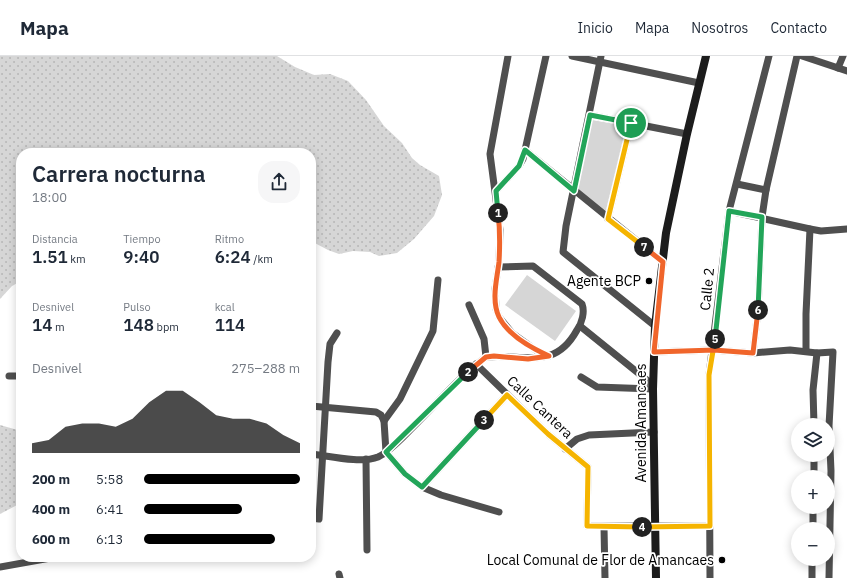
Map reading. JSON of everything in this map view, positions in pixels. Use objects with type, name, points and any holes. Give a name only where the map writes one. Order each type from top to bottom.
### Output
[{"type":"street","points":[[508,56],[490,154],[500,230],[495,301],[499,317],[512,333],[537,351],[549,356]]},
{"type":"street","points":[[496,191],[519,166],[525,150],[546,56]]},
{"type":"street","points":[[572,56],[600,59],[699,83]]},
{"type":"street","name":"Avenida Amancaes","points":[[656,578],[653,387],[655,326],[666,233],[687,134],[706,56]]},
{"type":"street","name":"Calle 2","points":[[710,578],[709,375],[714,350],[729,211],[769,56]]},
{"type":"street","points":[[753,353],[758,310],[762,217],[766,190],[797,56]]},
{"type":"street","points":[[802,56],[847,71]]},
{"type":"street","points":[[838,68],[843,56]]},
{"type":"street","points":[[600,59],[590,115],[563,240],[563,252],[655,326]]},
{"type":"street","points":[[590,115],[687,134]]},
{"type":"street","points":[[608,219],[631,123]]},
{"type":"street","points":[[525,150],[608,219],[663,262]]},
{"type":"street","points":[[736,184],[766,190]]},
{"type":"street","points":[[729,211],[762,217],[820,231],[847,230]]},
{"type":"street","points":[[806,351],[806,314],[810,229]]},
{"type":"street","points":[[316,454],[366,459],[378,457],[386,452],[476,364],[486,357],[494,356],[528,359],[549,356],[562,349],[580,326],[584,309],[582,304],[538,268],[527,265],[498,267]]},
{"type":"street","points":[[384,421],[400,399],[433,331],[438,280]]},
{"type":"street","points":[[469,305],[484,339],[486,357]]},
{"type":"street","points":[[580,326],[587,330],[653,387]]},
{"type":"street","points":[[316,519],[319,519],[330,344],[337,333]]},
{"type":"street","points":[[654,352],[714,350],[753,353],[790,350],[817,353],[833,352],[829,426],[831,471],[829,578]]},
{"type":"street","points":[[814,418],[813,390],[817,353]]},
{"type":"street","name":"Calle Cantera","points":[[476,364],[565,449],[588,467],[587,526],[604,527]]},
{"type":"street","points":[[9,376],[16,376]]},
{"type":"street","points":[[581,377],[597,387],[653,387]]},
{"type":"street","points":[[422,487],[507,395]]},
{"type":"street","points":[[316,407],[376,412],[381,415],[384,421],[386,452],[405,474],[422,487],[441,495],[499,512]]},
{"type":"street","points":[[565,449],[577,439],[589,435],[654,432]]},
{"type":"street","points":[[366,459],[366,550]]},
{"type":"street","points":[[605,578],[604,527],[710,526]]},
{"type":"street","points":[[0,567],[28,562]]},
{"type":"street","points":[[812,566],[812,578]]},
{"type":"shaded area","points":[[0,56],[277,56],[295,67],[314,75],[330,74],[348,81],[366,100],[384,126],[402,143],[412,158],[420,165],[439,176],[442,195],[434,216],[414,239],[397,253],[379,256],[370,252],[353,251],[339,254],[316,244],[316,148],[16,148],[16,284],[0,299]]},
{"type":"shaded area","points":[[592,120],[627,126],[606,211],[578,190]]},
{"type":"shaded area","points":[[527,275],[576,311],[555,341],[505,305]]},
{"type":"shaded area","points":[[0,425],[16,430],[16,506],[0,514]]},
{"type":"place","name":"Agente BCP","points":[[649,281]]},
{"type":"place","name":"Local Comunal de Flor de Amancaes","points":[[722,560]]},
{"type":"route","points":[[631,123],[590,115],[574,191],[525,150],[523,159],[519,166],[496,191],[500,230],[500,247],[495,289],[496,309],[499,317],[512,333],[537,351],[549,356],[528,359],[507,356],[486,357],[476,364],[386,452],[405,474],[422,487],[507,395],[548,434],[588,467],[587,526],[710,526],[709,375],[714,350],[729,211],[762,217],[758,310],[753,353],[714,350],[654,352],[655,326],[663,262],[608,219],[631,123]]}]
